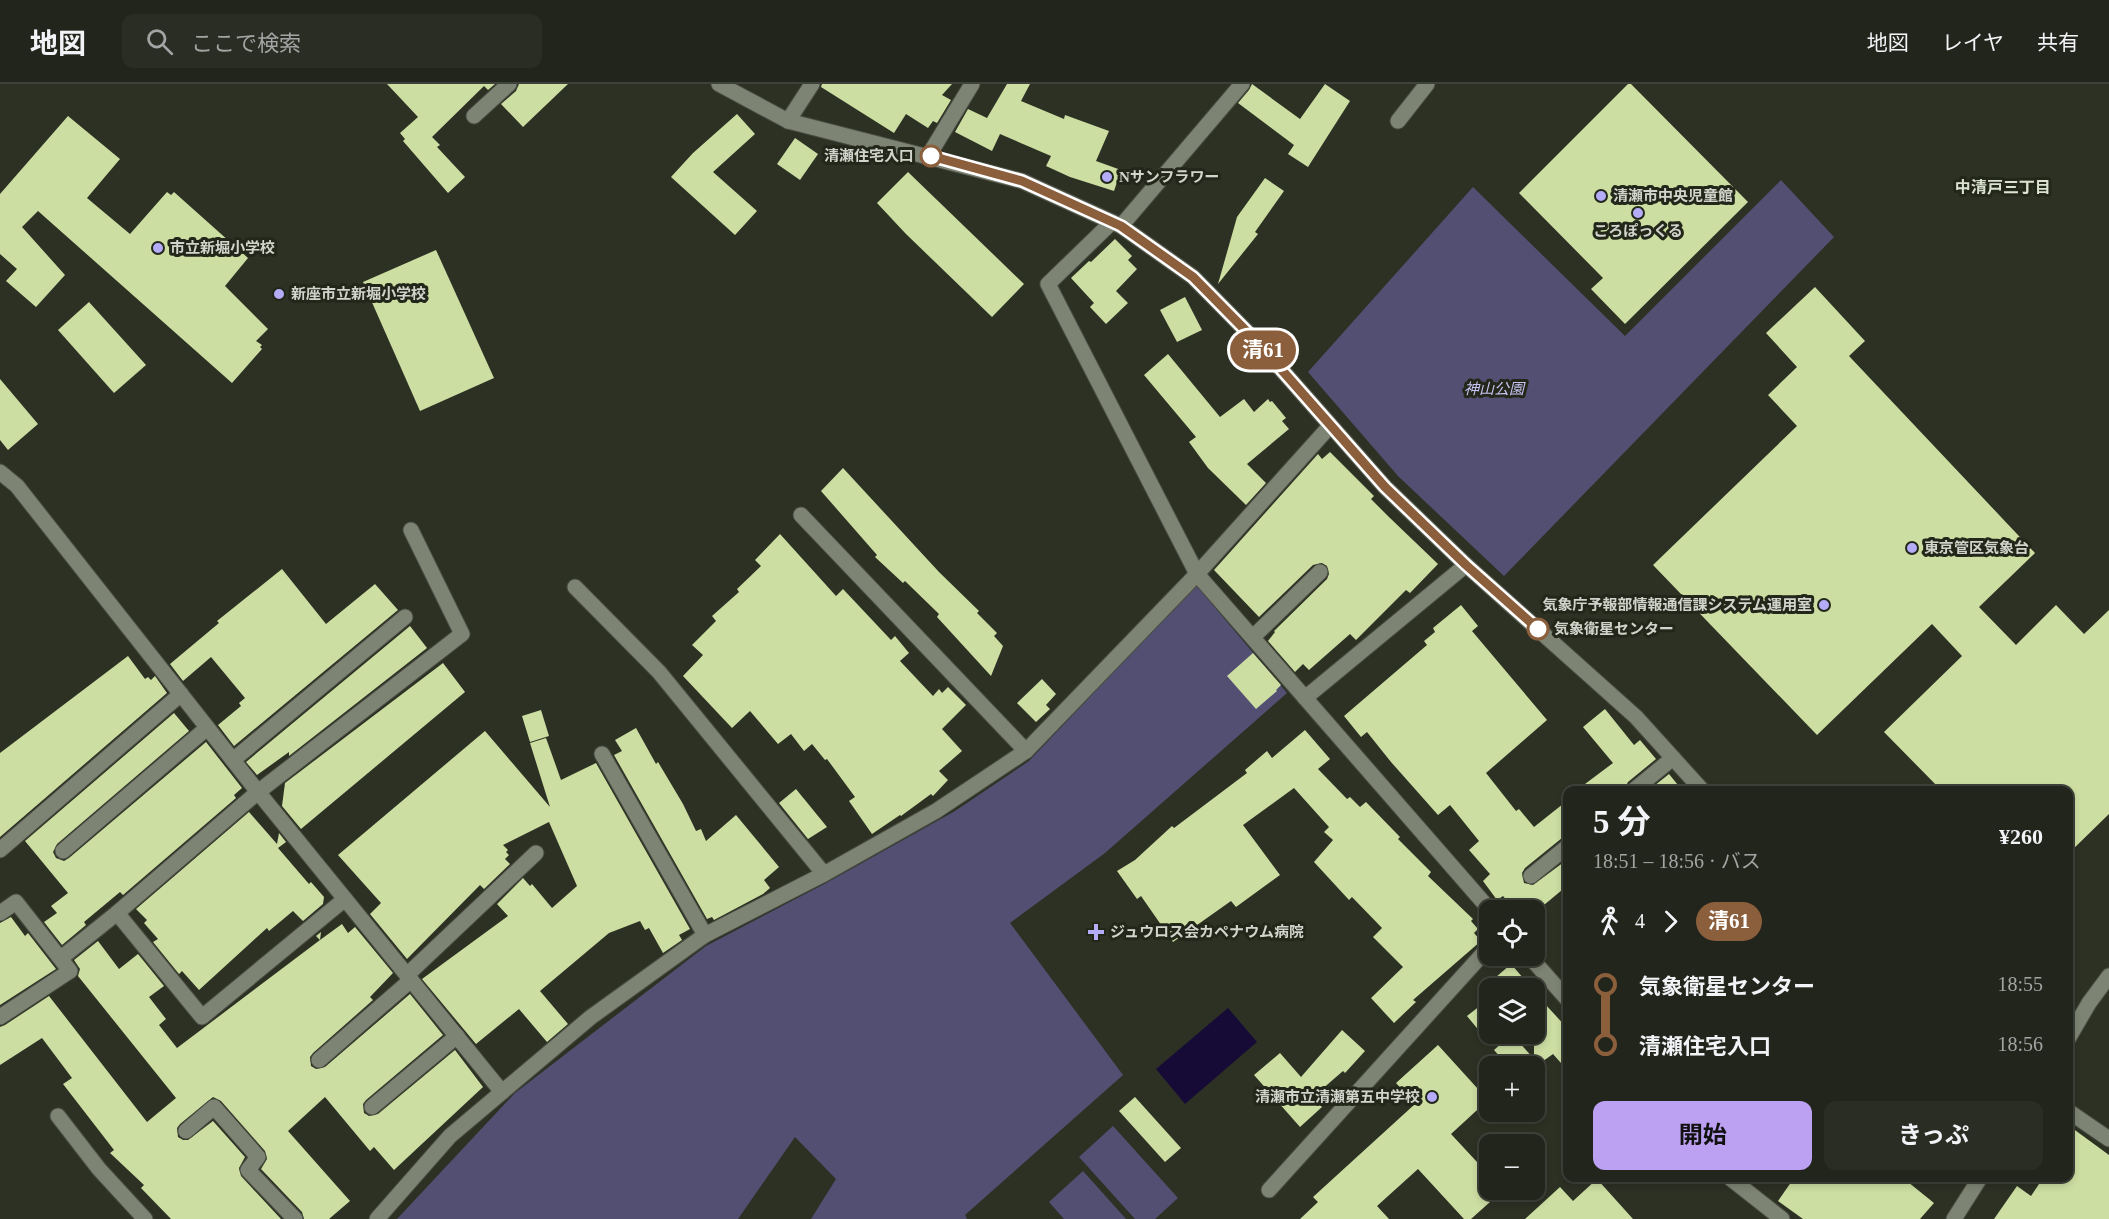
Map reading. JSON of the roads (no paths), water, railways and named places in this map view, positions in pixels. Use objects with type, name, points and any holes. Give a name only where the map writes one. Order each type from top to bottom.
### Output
[{"type":"street","points":[[474,116],[509,84]]},
{"type":"street","points":[[719,84],[788,121],[928,155],[1022,181],[1116,224],[1193,277],[1258,343],[1385,487],[1466,565],[1636,717],[1698,786]]},
{"type":"street","points":[[788,121],[812,84]]},
{"type":"street","points":[[928,155],[972,84]]},
{"type":"street","points":[[1242,84],[1116,224],[1048,284],[1197,574],[1481,900]]},
{"type":"street","points":[[1398,121],[1427,84]]},
{"type":"street","points":[[377,1219],[450,1136],[591,1017],[705,935],[824,874],[936,812],[1026,751],[1197,574],[1330,426]]},
{"type":"street","points":[[0,472],[17,486],[258,792],[502,1092]]},
{"type":"street","points":[[801,515],[1026,751]]},
{"type":"street","points":[[61,958],[258,792],[462,634],[411,530]]},
{"type":"street","points":[[1305,698],[1466,565]]},
{"type":"street","points":[[1253,637],[1320,572]]},
{"type":"street","points":[[575,587],[659,672],[824,874]]},
{"type":"street","points":[[233,760],[405,617]]},
{"type":"street","points":[[0,850],[181,694]]},
{"type":"street","points":[[63,851],[207,728]]},
{"type":"street","points":[[602,754],[705,935]]},
{"type":"street","points":[[1639,786],[1673,758]]},
{"type":"street","points":[[1531,876],[1563,850]]},
{"type":"street","points":[[319,1060],[409,978],[536,853]]},
{"type":"street","points":[[117,913],[202,1017],[345,899]]},
{"type":"street","points":[[0,913],[16,902],[70,971],[0,1017]]},
{"type":"street","points":[[1269,1190],[1479,958]]},
{"type":"street","points":[[1538,966],[1563,994]]},
{"type":"street","points":[[2073,1030],[2109,976]]},
{"type":"street","points":[[372,1107],[457,1036]]},
{"type":"street","points":[[186,1131],[214,1107],[258,1157],[248,1170],[295,1219]]},
{"type":"street","points":[[2073,1115],[2109,1139]]},
{"type":"street","points":[[58,1116],[99,1169],[145,1219]]},
{"type":"street","points":[[1735,1182],[1782,1219]]},
{"type":"street","points":[[1954,1219],[1977,1182]]},
{"type":"place","name":"清瀬住宅入口","points":[[931,156]]},
{"type":"place","name":"Nサンフラワー","points":[[1107,177]]},
{"type":"place","name":"清瀬市中央児童館","points":[[1601,196]]},
{"type":"place","name":"ころぽっくる","points":[[1638,213]]},
{"type":"place","name":"市立新堀小学校","points":[[158,248]]},
{"type":"place","name":"新座市立新堀小学校","points":[[279,294]]},
{"type":"place","name":"東京管区気象台","points":[[1912,548]]},
{"type":"place","name":"気象庁予報部情報通信課システム運用室","points":[[1824,605]]},
{"type":"place","name":"気象衛星センター","points":[[1538,629]]},
{"type":"place","name":"ジュウロス会カペナウム病院","points":[[1096,932]]},
{"type":"place","name":"清瀬市立清瀬第五中学校","points":[[1432,1097]]},
{"type":"district","name":"中清戸三丁目","points":[[2003,187]]},
{"type":"park label","name":"神山公園","points":[[1494,389]]}]
